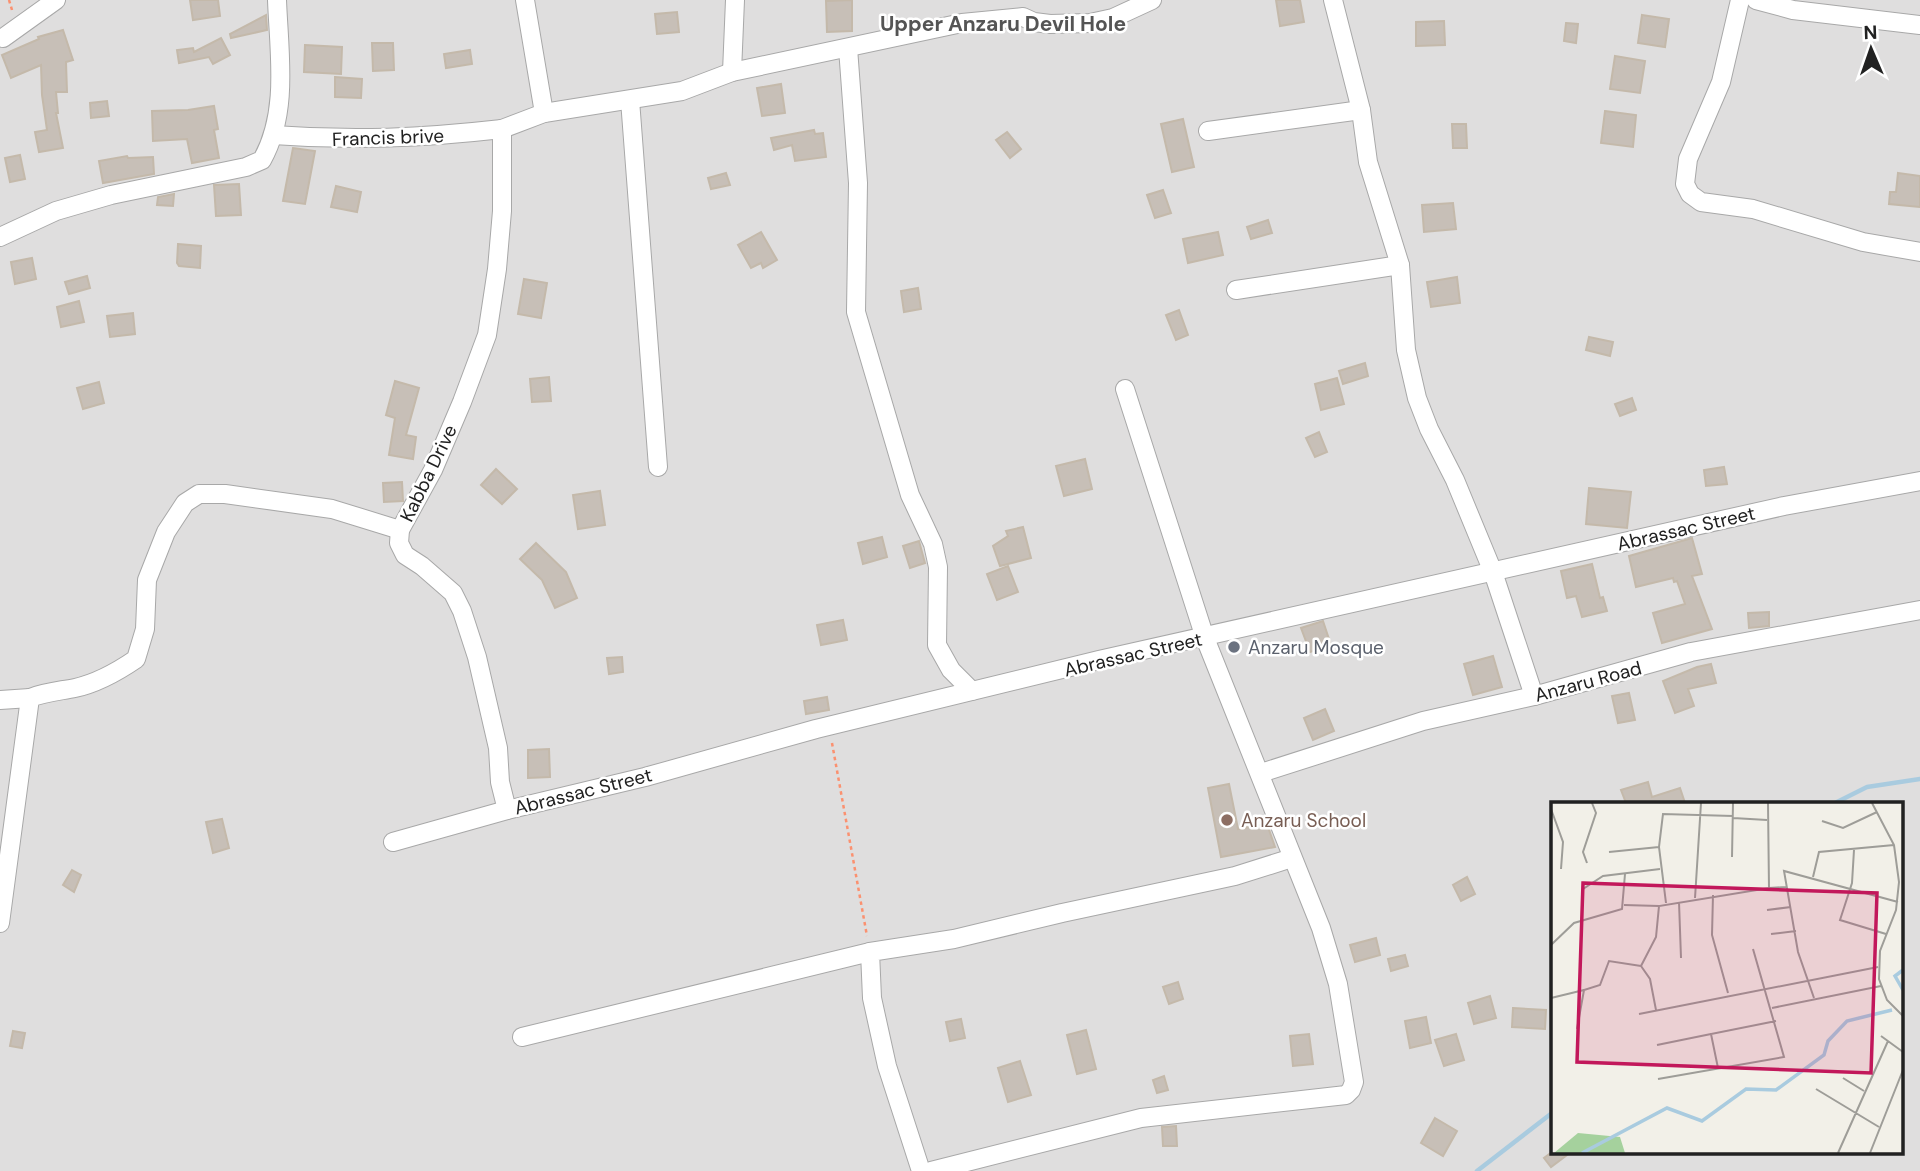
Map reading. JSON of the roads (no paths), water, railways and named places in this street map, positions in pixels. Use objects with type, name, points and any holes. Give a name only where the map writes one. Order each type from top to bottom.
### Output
[{"type":"street","points":[[3,38],[56,0]]},
{"type":"street","points":[[0,237],[56,211],[111,195],[246,167],[262,160],[272,135],[280,98],[277,0]]},
{"type":"street","points":[[525,0],[544,113]]},
{"type":"street","points":[[732,72],[735,0]]},
{"type":"street","points":[[502,129],[544,113],[682,91],[732,72],[962,23],[1023,17],[1050,24],[1090,23],[1113,18],[1152,0]]},
{"type":"street","points":[[1332,0],[1361,110],[1368,162],[1400,265],[1406,350],[1417,398],[1493,572],[1534,696]]},
{"type":"street","points":[[1740,0],[1721,82],[1688,159],[1685,184],[1690,194],[1701,202],[1753,209],[1863,242],[1920,252]]},
{"type":"street","points":[[1756,0],[1793,10],[1920,25]]},
{"type":"street","points":[[848,48],[858,183],[856,312],[909,495],[933,544],[938,567],[937,645],[951,670],[972,691]]},
{"type":"street","points":[[630,100],[658,467]]},
{"type":"street","points":[[1208,131],[1361,110]]},
{"type":"street","name":"Francis brive","points":[[272,135],[378,140],[502,129]]},
{"type":"street","name":"Kabba Drive","points":[[30,698],[110,677],[136,659],[145,629],[147,580],[166,532],[186,503],[199,494],[225,494],[332,509],[400,530],[433,470],[487,335],[502,211],[502,129]]},
{"type":"street","points":[[1237,290],[1400,265]]},
{"type":"street","points":[[931,1171],[1142,1118],[1346,1094],[1354,1082],[1338,984],[1321,928],[1205,638],[1125,389]]},
{"type":"street","name":"Abrassac Street","points":[[393,842],[507,810],[645,777],[828,726],[972,691],[1784,506],[1920,481]]},
{"type":"street","points":[[400,530],[399,543],[405,555],[453,593],[462,611],[477,657],[498,748],[500,782],[507,810]]},
{"type":"street","name":"Anzaru Road","points":[[1261,774],[1423,721],[1534,696],[1691,652],[1920,610]]},
{"type":"street","points":[[0,700],[30,698],[0,923]]},
{"type":"street","points":[[522,1037],[870,953],[954,939],[1235,876],[1292,858]]},
{"type":"street","points":[[870,953],[872,998],[887,1066],[921,1171]]},
{"type":"waterway","points":[[1837,802],[1867,787],[1920,779]]},
{"type":"waterway","points":[[1477,1171],[1551,1114]]},
{"type":"place","name":"Anzaru Mosque","points":[[1234,647]]},
{"type":"place","name":"Anzaru School","points":[[1227,820]]},
{"type":"district","name":"Upper Anzaru Devil Hole","points":[[1003,24]]}]
